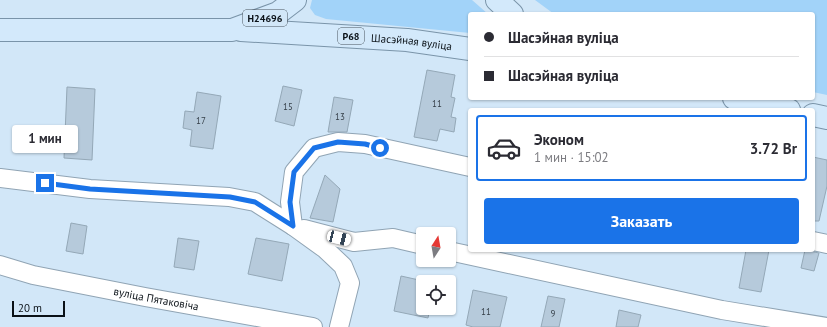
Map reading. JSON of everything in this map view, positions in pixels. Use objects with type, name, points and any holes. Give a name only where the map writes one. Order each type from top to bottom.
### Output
[{"type":"main road","name":"Н24696","points":[[232,30],[278,13],[295,0]]},
{"type":"main road","points":[[497,0],[510,12]]},
{"type":"main road","name":"Р68","points":[[0,30],[232,30]]},
{"type":"main road","name":"Шасэйная вуліца","points":[[232,30],[407,40],[468,49]]},
{"type":"main road","points":[[743,100],[780,108]]},
{"type":"main road","points":[[815,115],[827,118]]},
{"type":"street","points":[[293,226],[290,202],[294,172],[314,148],[338,142],[365,144],[468,167]]},
{"type":"street","points":[[0,178],[90,189],[230,197],[255,202],[293,226],[325,249],[343,266],[350,283],[339,327]]},
{"type":"street","points":[[293,226],[354,242],[393,238],[416,243]]},
{"type":"street","points":[[815,241],[827,244]]},
{"type":"street","points":[[456,253],[722,310],[827,327]]},
{"type":"street","name":"вуліца Пятаковіча","points":[[0,265],[33,275],[63,281],[313,327]]},
{"type":"shaded area","points":[[312,0],[472,0],[486,12],[468,12],[468,33],[326,19],[315,15],[310,8]]},
{"type":"shaded area","points":[[535,0],[827,0],[827,95],[815,92],[815,12],[551,12]]},
{"type":"building","points":[[427,70],[455,75],[451,97],[455,98],[451,117],[456,118],[454,132],[440,129],[437,141],[414,137]]},
{"type":"building","points":[[283,86],[302,90],[294,126],[275,121]]},
{"type":"building","points":[[67,87],[95,89],[92,160],[64,158]]},
{"type":"building","points":[[197,92],[221,96],[213,149],[190,146],[192,130],[183,128],[185,111],[194,112]]},
{"type":"building","points":[[334,97],[353,100],[347,132],[328,132]]},
{"type":"building","points":[[815,157],[827,160],[827,186],[819,221],[815,221]]},
{"type":"building","points":[[325,175],[340,189],[333,222],[310,218]]},
{"type":"building","points":[[71,223],[87,226],[83,254],[66,251]]},
{"type":"building","points":[[178,238],[199,241],[194,270],[174,267]]},
{"type":"building","points":[[256,238],[289,244],[282,281],[248,274]]},
{"type":"building","points":[[746,252],[769,252],[761,292],[739,288]]},
{"type":"building","points":[[805,252],[819,253],[814,271],[801,268]]},
{"type":"building","points":[[401,276],[416,279],[416,315],[429,315],[428,318],[394,311]]},
{"type":"building","points":[[473,290],[507,297],[500,327],[473,327],[466,325]]},
{"type":"building","points":[[548,296],[565,299],[559,327],[541,327]]},
{"type":"building","points":[[619,310],[641,315],[638,327],[616,327]]},
{"type":"route","points":[[45,183],[90,189],[230,197],[255,202],[293,226],[290,202],[294,172],[314,148],[338,142],[365,144],[380,148]]}]
